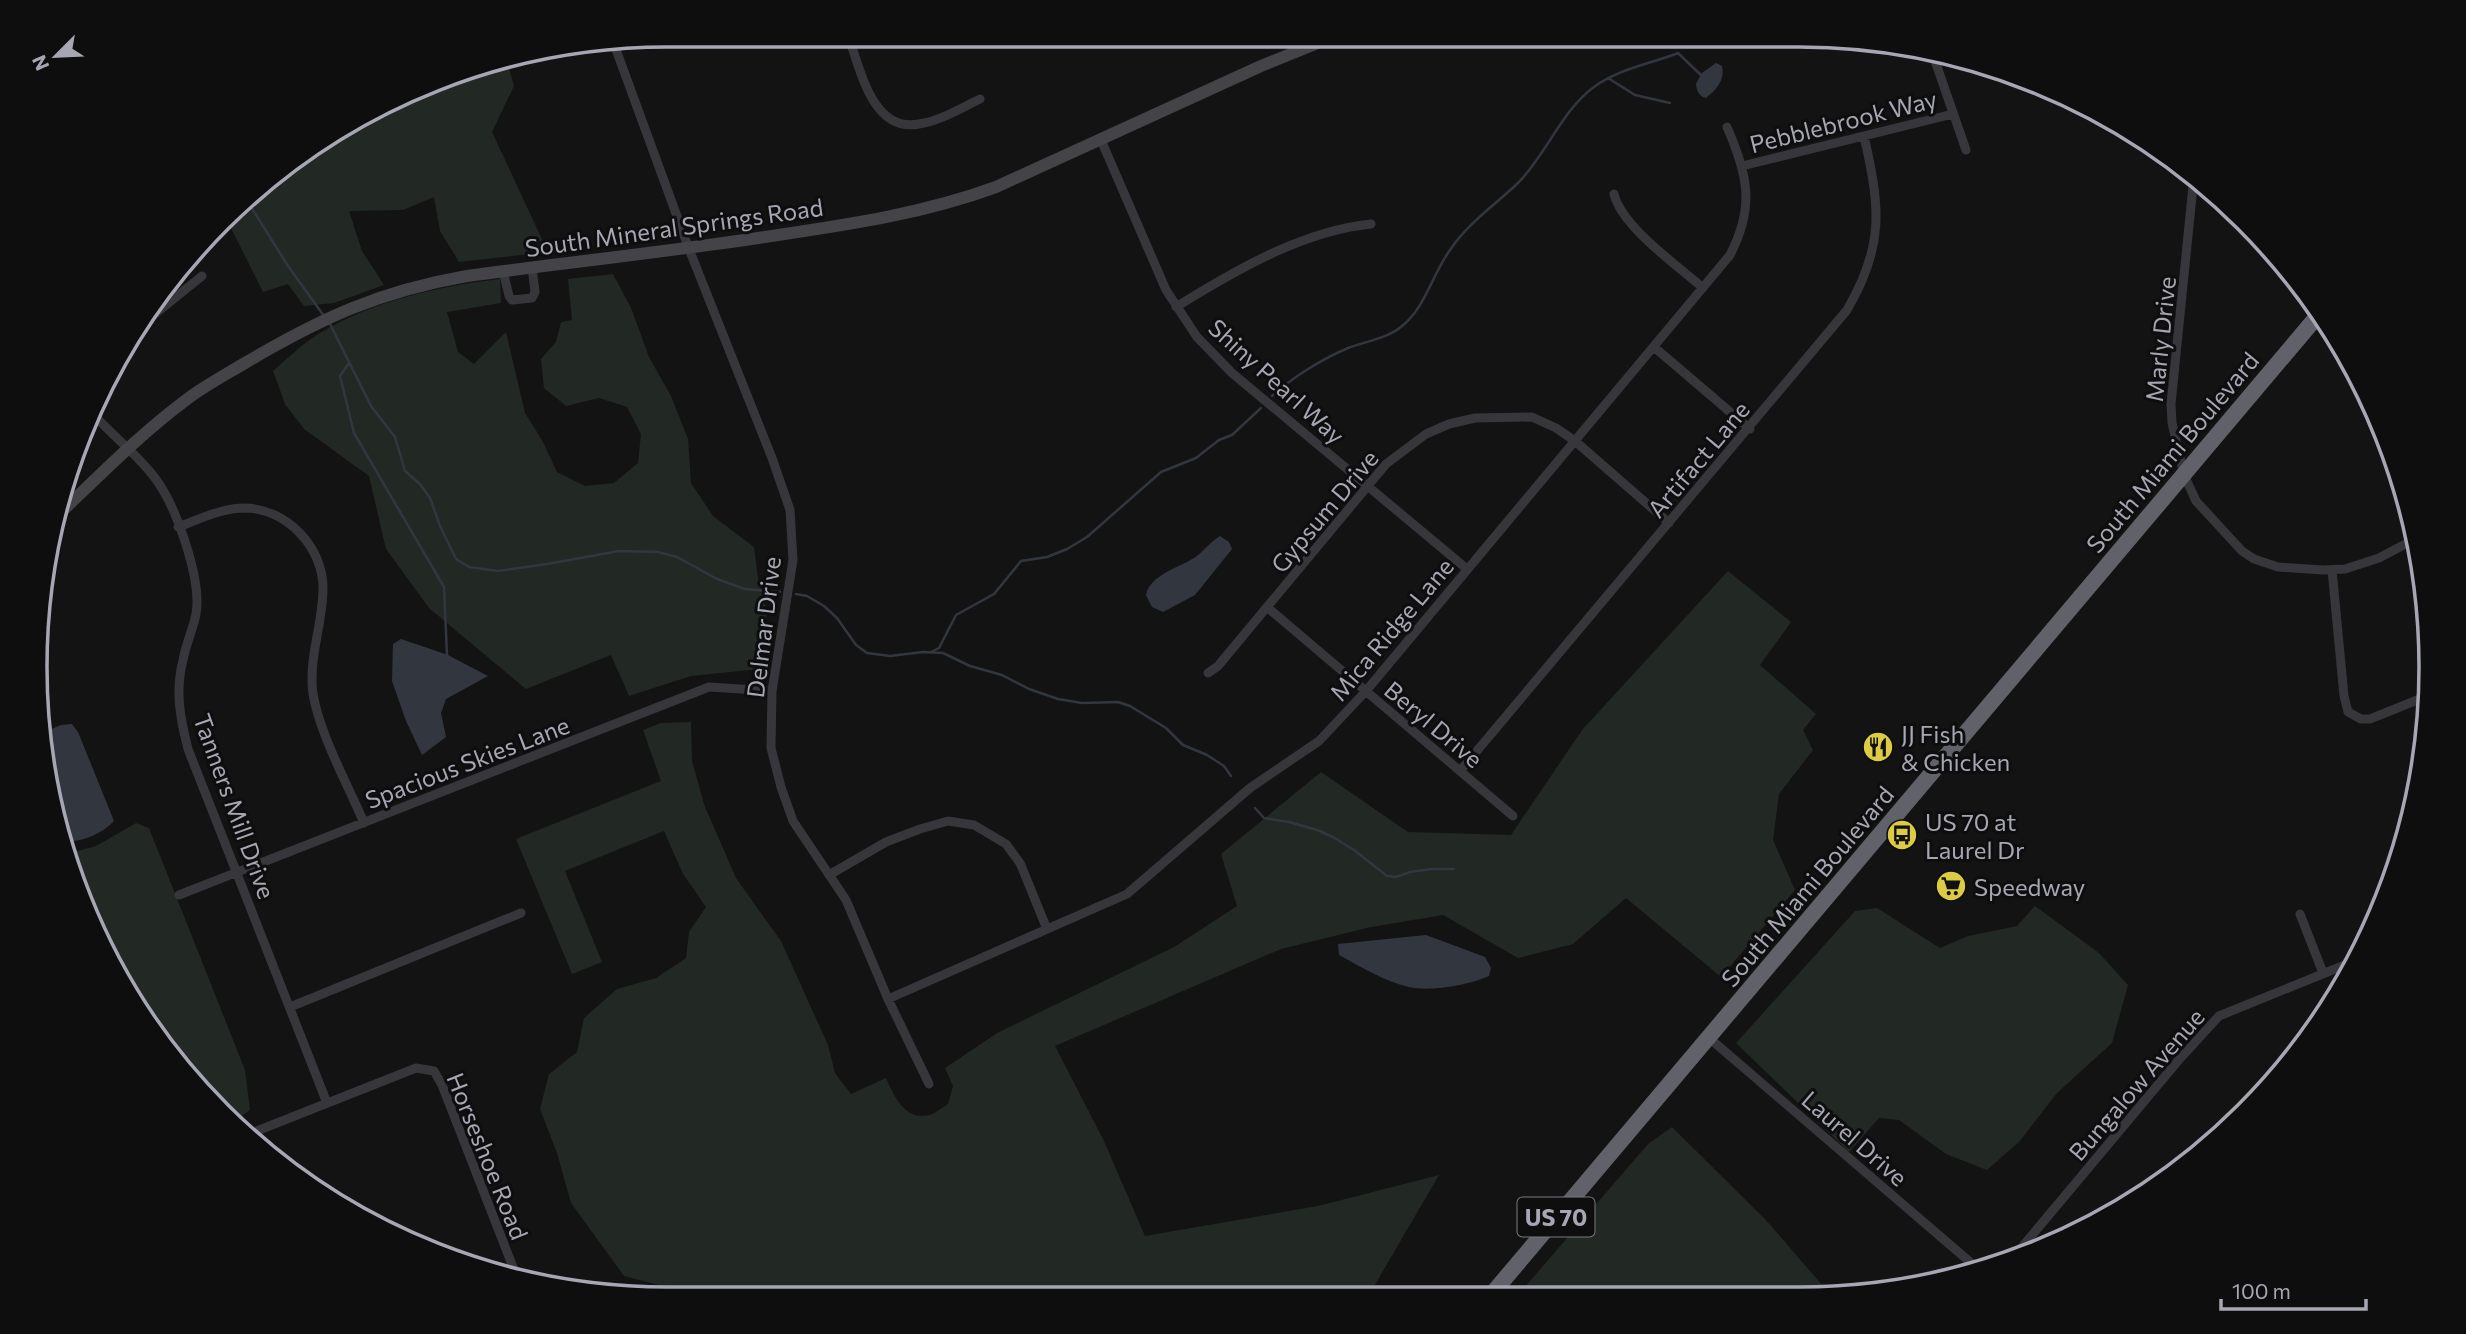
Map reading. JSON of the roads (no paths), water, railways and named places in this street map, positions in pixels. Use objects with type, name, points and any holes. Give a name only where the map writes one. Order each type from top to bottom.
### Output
[{"type":"highway","name":"South Miami Boulevard","points":[[1498,1287],[2313,321]]},
{"type":"street","points":[[852,47],[869,93],[882,113],[899,124],[918,125],[980,99]]},
{"type":"street","name":"South Mineral Springs Road","points":[[69,505],[128,449],[203,388],[327,318],[379,296],[413,286],[503,271],[850,225],[931,208],[996,187],[1307,47]]},
{"type":"street","name":"Delmar Drive","points":[[616,50],[790,510],[793,560],[772,691],[771,748],[780,787],[793,821],[846,900],[888,999],[929,1084]]},
{"type":"street","points":[[1936,63],[1966,150]]},
{"type":"street","name":"Pebblebrook Way","points":[[1742,166],[1953,114]]},
{"type":"street","name":"Mica Ridge Lane","points":[[888,999],[1127,894],[1250,788],[1319,741],[1366,691],[1730,255],[1742,232],[1746,214],[1742,166],[1727,127]]},
{"type":"street","name":"Artifact Lane","points":[[1460,771],[1834,327],[1862,285],[1878,226],[1876,192],[1864,136]]},
{"type":"street","name":"Shiny Pearl Way","points":[[1101,139],[1166,290],[1197,337],[1232,373],[1467,569]]},
{"type":"street","name":"Marly Drive","points":[[2193,189],[2171,404],[2172,423],[2184,475],[2201,509],[2248,555],[2278,567],[2332,570],[2361,566],[2406,543]]},
{"type":"street","points":[[1614,194],[1617,207],[1630,223],[1703,288]]},
{"type":"street","points":[[1176,307],[1236,272],[1284,249],[1329,232],[1371,224]]},
{"type":"street","points":[[503,271],[512,300],[532,298],[535,292],[532,267]]},
{"type":"street","points":[[163,308],[202,276]]},
{"type":"street","points":[[1654,347],[1749,429]]},
{"type":"street","name":"Gypsum Drive","points":[[1208,673],[1218,666],[1268,608],[1386,464],[1426,434],[1449,424],[1475,418],[1532,417],[1575,441],[1669,523]]},
{"type":"street","name":"Tanners Mill Drive","points":[[99,420],[155,478],[166,496],[193,568],[197,601],[179,681],[181,722],[188,749],[327,1103]]},
{"type":"street","points":[[178,527],[220,512],[244,508],[283,520],[308,542],[318,560],[323,586],[312,664],[313,693],[319,719],[364,823]]},
{"type":"street","points":[[2332,570],[2344,696],[2348,712],[2361,719],[2370,719],[2417,700]]},
{"type":"street","name":"Beryl Drive","points":[[1268,608],[1513,816]]},
{"type":"street","name":"Spacious Skies Lane","points":[[179,895],[709,687],[772,691]]},
{"type":"street","points":[[829,875],[886,842],[920,829],[948,821],[974,825],[1006,844],[1020,863],[1047,929]]},
{"type":"street","points":[[290,1007],[521,914]]},
{"type":"street","points":[[2300,914],[2323,973]]},
{"type":"street","name":"Bungalow Avenue","points":[[2024,1244],[2177,1062],[2219,1016],[2342,966]]},
{"type":"street","name":"Laurel Drive","points":[[1708,1037],[1971,1262]]},
{"type":"street","name":"Horseshoe Road","points":[[256,1131],[416,1068],[434,1071],[442,1085],[513,1267]]},
{"type":"waterway","points":[[1272,396],[1318,363],[1348,348],[1390,334],[1410,319],[1457,240],[1528,172],[1563,120],[1594,87],[1624,71],[1678,53],[1703,77]]},
{"type":"waterway","points":[[1608,78],[1635,95],[1670,103]]},
{"type":"waterway","points":[[251,207],[288,266],[324,316]]},
{"type":"waterway","points":[[330,324],[371,406],[395,437],[405,471],[420,484],[430,498],[456,559],[469,567],[498,571],[619,551],[658,552],[677,557],[717,579],[745,589],[780,592]]},
{"type":"waterway","points":[[349,363],[340,376],[354,433],[444,587],[447,656]]},
{"type":"waterway","points":[[931,652],[939,648],[956,615],[994,594],[1021,561],[1047,557],[1087,537],[1161,472],[1196,458],[1219,440],[1232,435],[1261,408]]},
{"type":"waterway","points":[[796,594],[807,596],[824,606],[837,618],[856,645],[867,653],[890,656],[923,652],[943,653],[1058,699],[1082,703],[1118,702],[1130,706],[1166,728],[1183,745],[1224,766],[1231,776]]},
{"type":"waterway","points":[[1255,808],[1264,818],[1289,822],[1333,837],[1387,876],[1396,877],[1432,869],[1454,869]]},
{"type":"place","name":"JJ Fish & Chicken","points":[[1878,747]]},
{"type":"place","name":"US 70 at Laurel Dr","points":[[1902,835]]},
{"type":"place","name":"Speedway","points":[[1951,886]]}]
